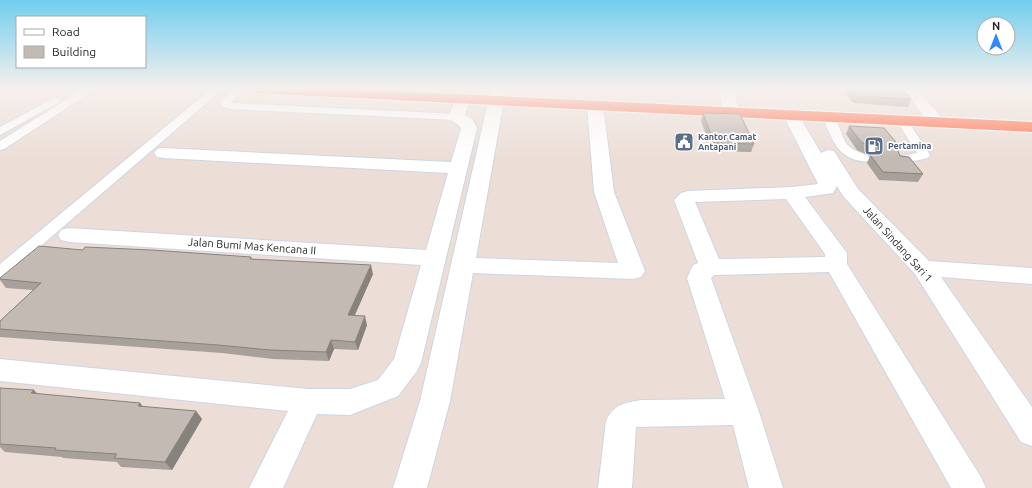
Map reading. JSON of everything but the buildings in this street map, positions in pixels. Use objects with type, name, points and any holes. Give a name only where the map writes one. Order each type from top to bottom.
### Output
[{"type":"highway","points":[[727,112],[1032,127]]},
{"type":"street","points":[[0,370],[308,402],[350,402],[388,388],[407,363],[436,258],[469,128],[461,112]]},
{"type":"street","points":[[410,488],[436,401],[494,112]]},
{"type":"street","points":[[463,265],[633,271],[604,192],[596,112]]},
{"type":"street","points":[[928,112],[937,122]]},
{"type":"street","points":[[711,267],[684,200],[688,197],[792,194],[826,189],[828,183],[798,115]]},
{"type":"street","name":"Jalan Sindang Sari 1","points":[[798,115],[850,192],[922,268],[1032,432]]},
{"type":"street","points":[[163,154],[458,168]]},
{"type":"street","points":[[792,194],[836,253],[836,264],[969,488]]},
{"type":"street","name":"Jalan Bumi Mas Kencana II","points":[[69,235],[436,258]]},
{"type":"street","points":[[766,488],[744,412],[699,278],[701,271],[711,267],[836,264]]},
{"type":"street","points":[[922,268],[1032,276]]},
{"type":"street","points":[[266,488],[308,402]]},
{"type":"street","points":[[615,488],[621,421],[624,417],[642,413],[744,412]]},
{"type":"lane","points":[[0,132],[34,112]]},
{"type":"lane","points":[[0,146],[55,112]]},
{"type":"lane","points":[[0,272],[191,112]]},
{"type":"lane","points":[[828,117],[841,144],[850,154],[864,158]]},
{"type":"lane","points":[[0,119],[20,120]]},
{"type":"lane","points":[[900,160],[924,155],[902,120]]},
{"type":"place","name":"Kantor Camat Antapani","points":[[684,142]]},
{"type":"place","name":"Pertamina","points":[[874,146]]}]
